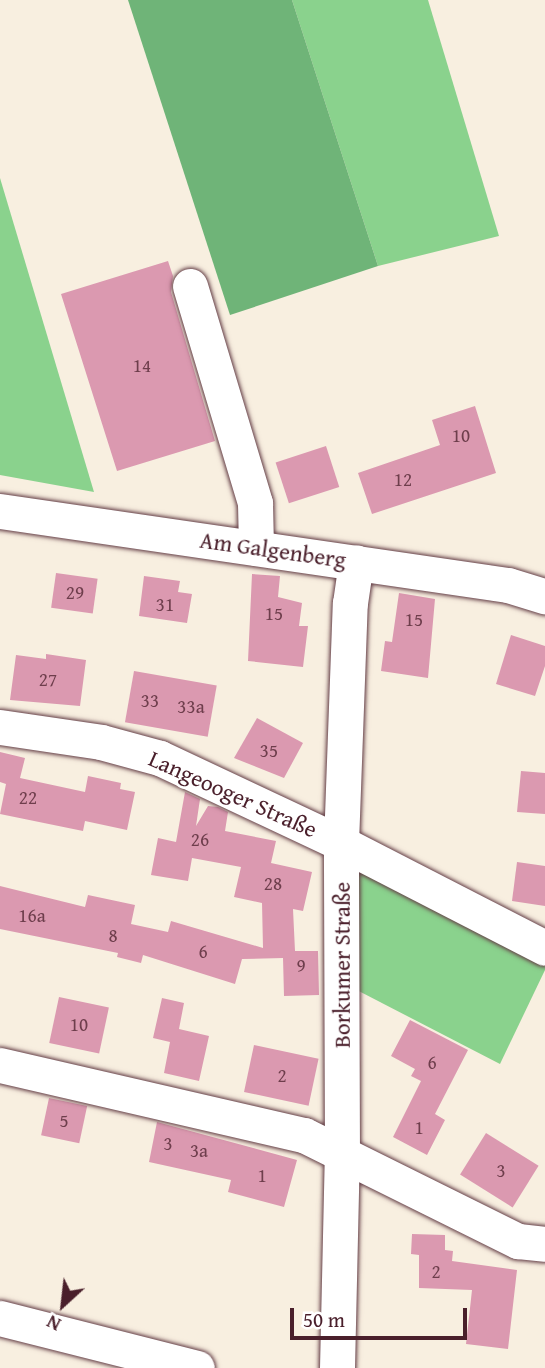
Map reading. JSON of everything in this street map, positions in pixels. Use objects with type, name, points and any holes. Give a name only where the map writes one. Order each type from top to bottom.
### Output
[{"type":"street","points":[[190,286],[255,503],[256,548]]},
{"type":"street","name":"Am Galgenberg","points":[[0,511],[508,585],[545,596]]},
{"type":"street","name":"Borkumer Straße","points":[[337,1368],[342,1155],[341,843],[356,562]]},
{"type":"street","name":"Langeooger Straße","points":[[0,727],[101,742],[160,758],[341,843],[545,948]]},
{"type":"street","points":[[0,1065],[304,1135],[518,1241],[545,1244]]},
{"type":"street","points":[[0,1318],[197,1368]]},
{"type":"green space","points":[[128,0],[292,0],[378,266],[230,315]]},
{"type":"green space","points":[[292,0],[428,0],[499,236],[378,266]]},
{"type":"green space","points":[[0,178],[94,492],[0,475]]},
{"type":"green space","points":[[349,857],[545,958],[545,970],[500,1064],[349,986]]},
{"type":"building","points":[[168,261],[173,276],[171,292],[215,441],[117,471],[61,294]]},
{"type":"building","points":[[475,406],[496,473],[372,514],[358,473],[440,445],[432,420]]},
{"type":"building","points":[[326,446],[339,487],[289,503],[276,462]]},
{"type":"building","points":[[56,573],[98,579],[93,614],[51,608]]},
{"type":"building","points":[[252,574],[280,576],[278,597],[302,603],[299,626],[308,626],[303,667],[248,661]]},
{"type":"building","points":[[144,576],[180,581],[178,592],[192,594],[187,623],[139,616]]},
{"type":"building","points":[[399,593],[435,599],[428,678],[381,671],[385,641],[392,642]]},
{"type":"building","points":[[511,635],[545,646],[545,666],[535,696],[496,684]]},
{"type":"building","points":[[46,654],[86,660],[80,706],[10,700],[16,655],[46,659]]},
{"type":"building","points":[[134,671],[217,686],[208,737],[125,722]]},
{"type":"building","points":[[257,718],[303,743],[284,778],[234,758]]},
{"type":"building","points":[[0,752],[25,758],[20,778],[85,792],[88,776],[121,783],[120,789],[135,792],[127,830],[85,821],[83,831],[0,814],[6,784],[0,782]]},
{"type":"building","points":[[521,771],[545,773],[545,814],[517,812]]},
{"type":"building","points":[[185,792],[200,799],[196,826],[208,806],[218,807],[228,812],[225,831],[276,841],[271,863],[312,872],[303,911],[293,909],[295,951],[318,951],[319,995],[284,996],[283,958],[242,959],[235,984],[143,955],[141,963],[117,957],[118,953],[0,929],[0,886],[85,907],[88,895],[135,905],[131,924],[168,932],[171,921],[263,948],[262,903],[234,897],[241,867],[192,858],[188,881],[151,875],[158,838],[176,842]]},
{"type":"building","points":[[517,862],[545,866],[545,906],[512,901]]},
{"type":"building","points":[[59,997],[109,1008],[99,1054],[49,1043]]},
{"type":"building","points":[[162,998],[184,1003],[179,1029],[209,1036],[199,1081],[164,1073],[170,1042],[153,1038]]},
{"type":"building","points":[[410,1020],[468,1050],[435,1114],[445,1120],[427,1155],[393,1137],[421,1081],[411,1076],[415,1069],[391,1056]]},
{"type":"building","points":[[254,1045],[319,1059],[309,1106],[244,1092]]},
{"type":"building","points":[[49,1098],[87,1106],[79,1143],[41,1135]]},
{"type":"building","points":[[157,1122],[297,1160],[284,1207],[228,1192],[231,1180],[149,1162]]},
{"type":"building","points":[[486,1133],[539,1166],[513,1207],[460,1175]]},
{"type":"building","points":[[412,1234],[445,1235],[445,1250],[453,1251],[452,1261],[517,1270],[508,1349],[466,1344],[472,1290],[419,1288],[419,1255],[411,1254]]}]
